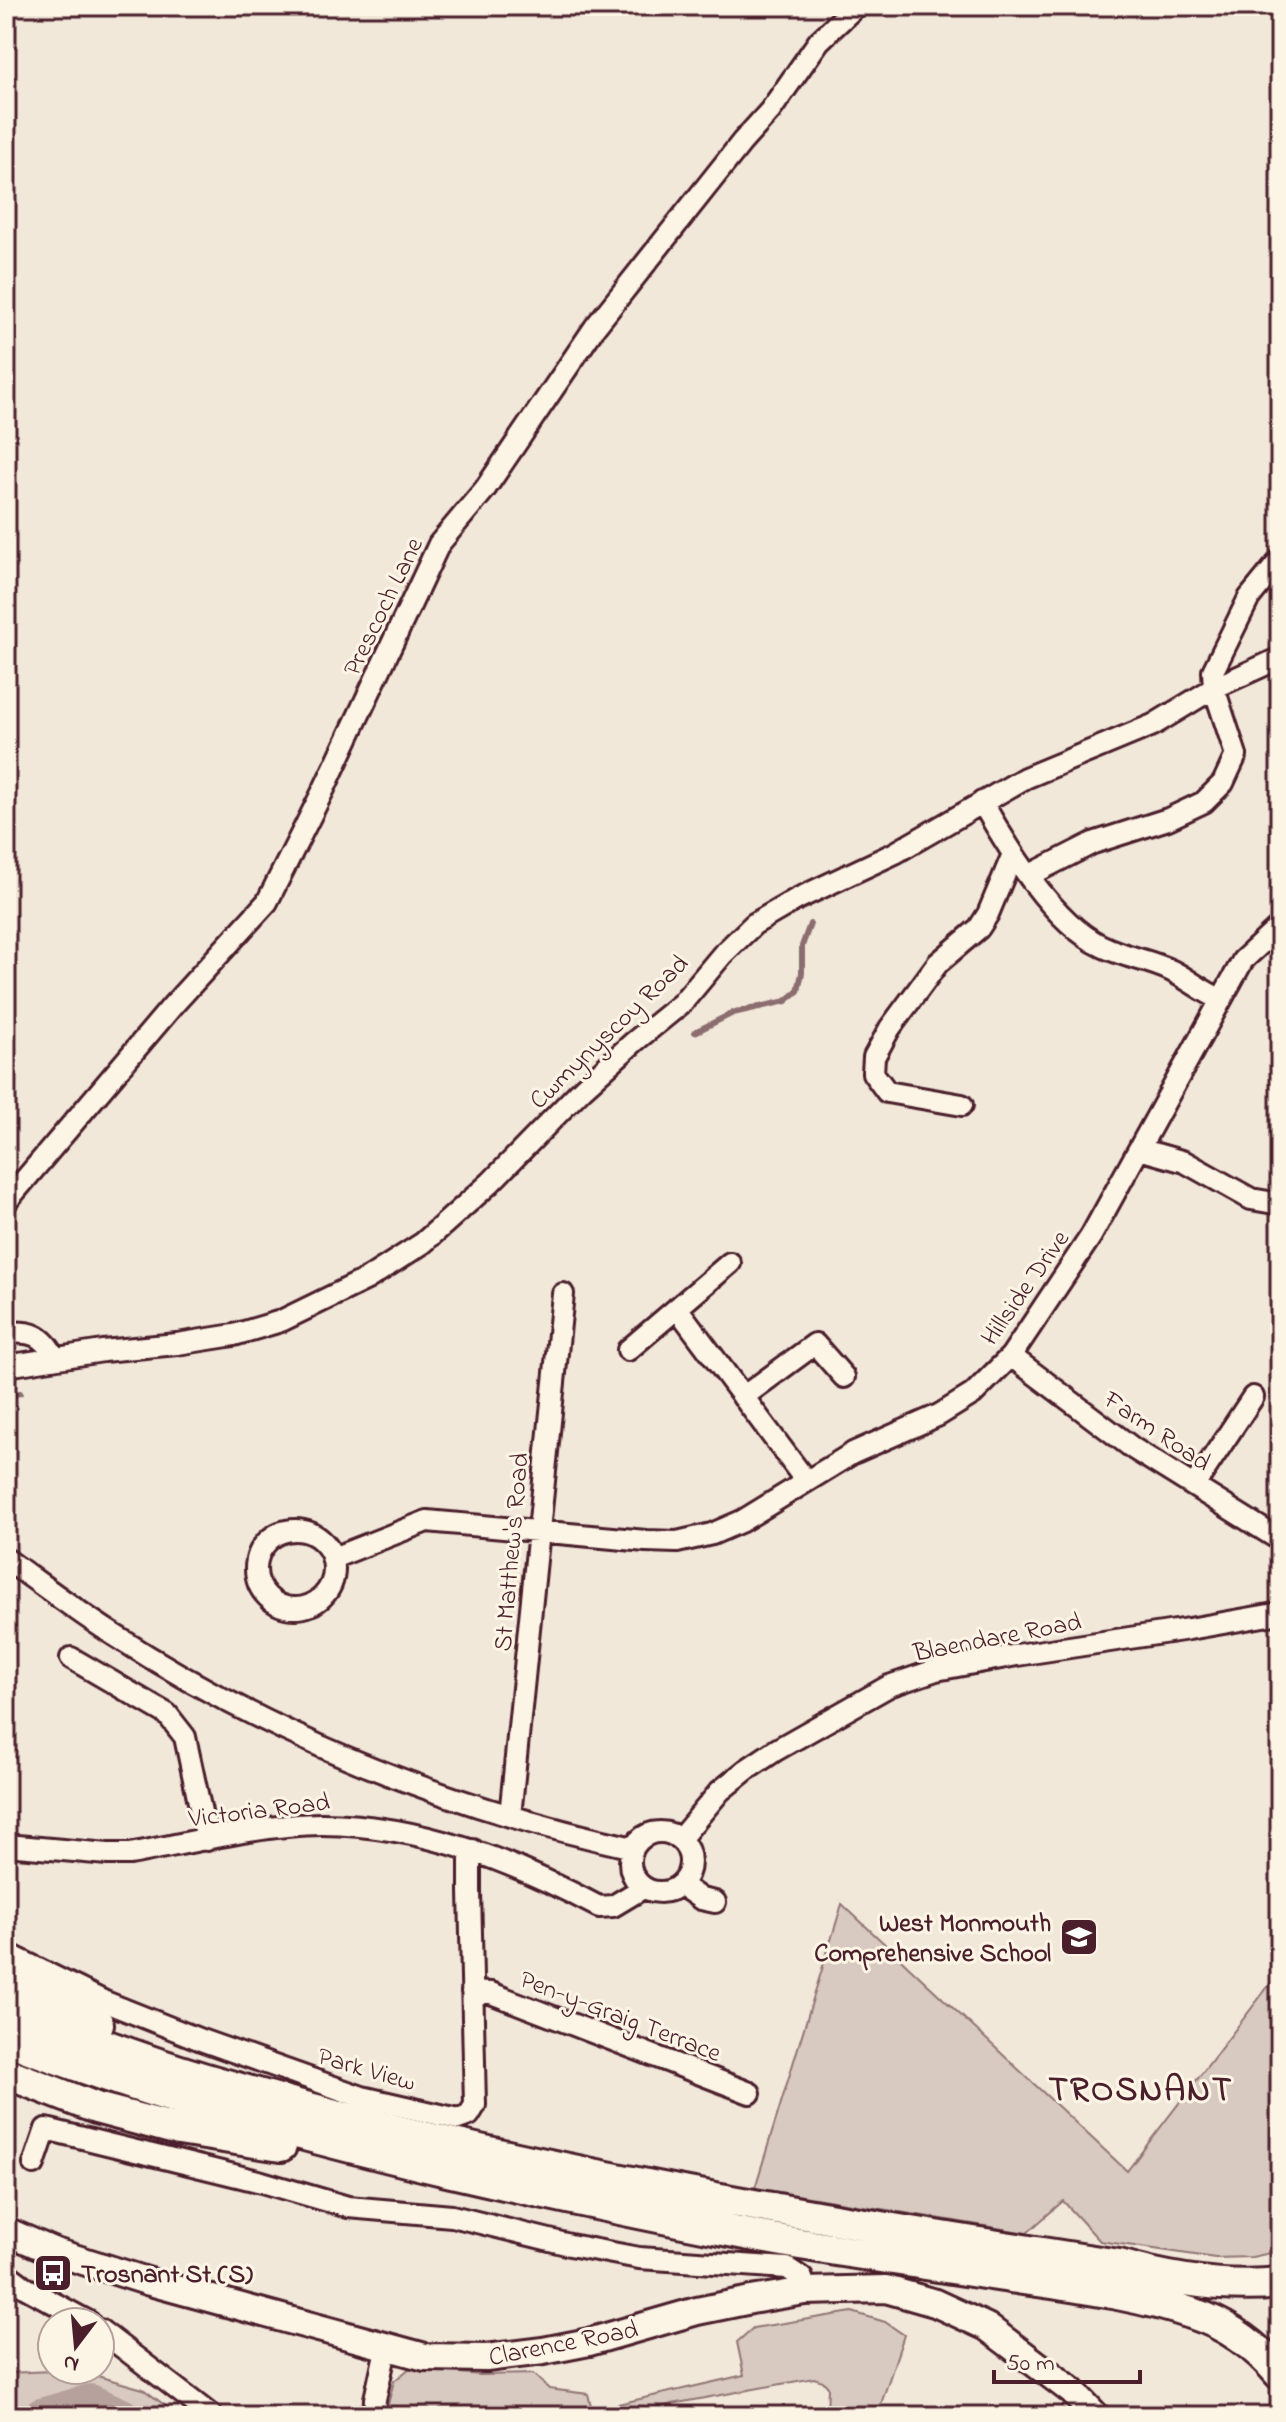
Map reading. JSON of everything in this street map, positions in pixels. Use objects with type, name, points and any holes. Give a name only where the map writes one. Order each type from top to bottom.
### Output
[{"type":"main road","points":[[6,1979],[220,2083]]},
{"type":"main road","points":[[6,2008],[220,2083],[363,2122],[666,2190],[1120,2279],[1236,2313],[1280,2343]]},
{"type":"main road","points":[[6,2039],[198,2107],[331,2143],[499,2183],[722,2229],[880,2257],[1120,2279],[1152,2274],[1222,2284],[1253,2286],[1280,2283]]},
{"type":"main road","points":[[6,2073],[96,2108],[179,2130],[276,2146],[331,2143]]},
{"type":"main road","points":[[1120,2279],[1152,2261],[1259,2268],[1280,2262]]},
{"type":"main road","points":[[1120,2279],[1227,2328],[1257,2350],[1280,2374]]},
{"type":"street","name":"Prescoch Lane","points":[[6,1202],[174,1004],[267,902],[324,789],[439,544],[485,489],[595,327],[732,154],[770,111],[819,41],[856,6]]},
{"type":"street","points":[[1030,875],[1093,843],[1168,819],[1204,802],[1223,783],[1236,755],[1214,688],[1213,671],[1249,598],[1280,560]]},
{"type":"street","name":"Cwmynyscoy Road","points":[[6,1366],[234,1335],[281,1321],[367,1279],[423,1243],[490,1183],[583,1088],[682,1003],[722,955],[754,924],[797,899],[906,847],[1025,778],[1153,725],[1214,688],[1280,658]]},
{"type":"street","points":[[982,802],[1013,854],[1067,924],[1101,946],[1172,971],[1220,999]]},
{"type":"street","points":[[962,1105],[887,1092],[873,1073],[874,1057],[890,1028],[938,963],[979,928],[1013,854]]},
{"type":"street","name":"Hillside Drive","points":[[333,1558],[422,1522],[677,1542],[712,1534],[742,1521],[853,1453],[939,1415],[973,1394],[1011,1356],[1091,1236],[1243,960],[1280,926]]},
{"type":"street","points":[[1139,1149],[1185,1162],[1251,1199],[1280,1204]]},
{"type":"street","points":[[628,1350],[730,1263]]},
{"type":"street","name":"St Matthew's Road","points":[[510,1816],[563,1294]]},
{"type":"street","points":[[677,1308],[806,1481]]},
{"type":"street","points":[[6,1333],[26,1332],[47,1342],[55,1358]]},
{"type":"street","points":[[743,1397],[815,1344],[844,1377]]},
{"type":"street","name":"Farm Road","points":[[1011,1356],[1134,1449],[1280,1540]]},
{"type":"street","points":[[1194,1486],[1253,1397]]},
{"type":"street","points":[[6,1559],[111,1633],[222,1698],[308,1742],[406,1782],[510,1816],[633,1848]]},
{"type":"street","name":"Blaendare Road","points":[[680,1839],[720,1791],[746,1770],[889,1686],[936,1670],[1280,1613]]},
{"type":"street","points":[[71,1658],[167,1714],[177,1726],[185,1737],[207,1840]]},
{"type":"street","name":"Victoria Road","points":[[6,1845],[130,1854],[321,1824],[445,1840],[514,1865],[599,1907],[613,1906],[643,1888]]},
{"type":"street","points":[[654,1832],[668,1832],[680,1839],[690,1857],[691,1867],[681,1885],[663,1892],[643,1888],[630,1870],[633,1848],[642,1837],[654,1832]]},
{"type":"street","name":"Park View","points":[[6,1953],[103,2001],[201,2040],[362,2097],[458,2119],[469,2115],[475,2105],[470,1860],[473,1850]]},
{"type":"street","points":[[681,1885],[701,1899],[715,1902]]},
{"type":"street","name":"Pen-y-Graig Terrace","points":[[472,1992],[491,1993],[750,2093]]},
{"type":"street","points":[[34,2164],[46,2129],[262,2182],[348,2207],[452,2216],[570,2245],[639,2258],[787,2268],[802,2278],[805,2291]]},
{"type":"street","name":"Clarence Road","points":[[6,2231],[55,2252],[150,2282],[425,2357],[501,2356],[589,2342],[697,2311],[805,2291],[886,2289],[910,2294],[959,2312],[987,2327],[1072,2391],[1096,2416]]},
{"type":"street","points":[[6,2273],[59,2306]]},
{"type":"street","points":[[116,2342],[212,2416]]},
{"type":"street","points":[[374,2416],[387,2345]]},
{"type":"shaded area","points":[[842,1904],[1127,2171],[1280,1971],[1280,2251],[1252,2257],[1215,2258],[1100,2241],[1063,2201],[1027,2233],[755,2188]]},
{"type":"shaded area","points":[[852,2312],[885,2322],[904,2335],[877,2416],[827,2416],[828,2387],[814,2378],[672,2404],[633,2416],[385,2416],[394,2381],[410,2368],[480,2375],[533,2374],[549,2389],[588,2394],[592,2410],[744,2375],[737,2342],[753,2328]]},
{"type":"shaded area","points":[[36,2372],[36,2386],[116,2386],[116,2381],[143,2389],[179,2416],[6,2416],[6,2373]]},
{"type":"waterway","points":[[695,1032],[733,1013],[786,1001],[798,991],[802,946],[810,924]]},
{"type":"waterway","points":[[6,1396],[20,1393]]},
{"type":"waterway","points":[[41,2416],[90,2402],[122,2416]]},
{"type":"place","name":"West Monmouth Comprehensive School","points":[[1079,1937]]},
{"type":"place","name":"Trosnant St (S)","points":[[53,2273]]},
{"type":"district","name":"TROSNANT","points":[[1141,2088]]}]
